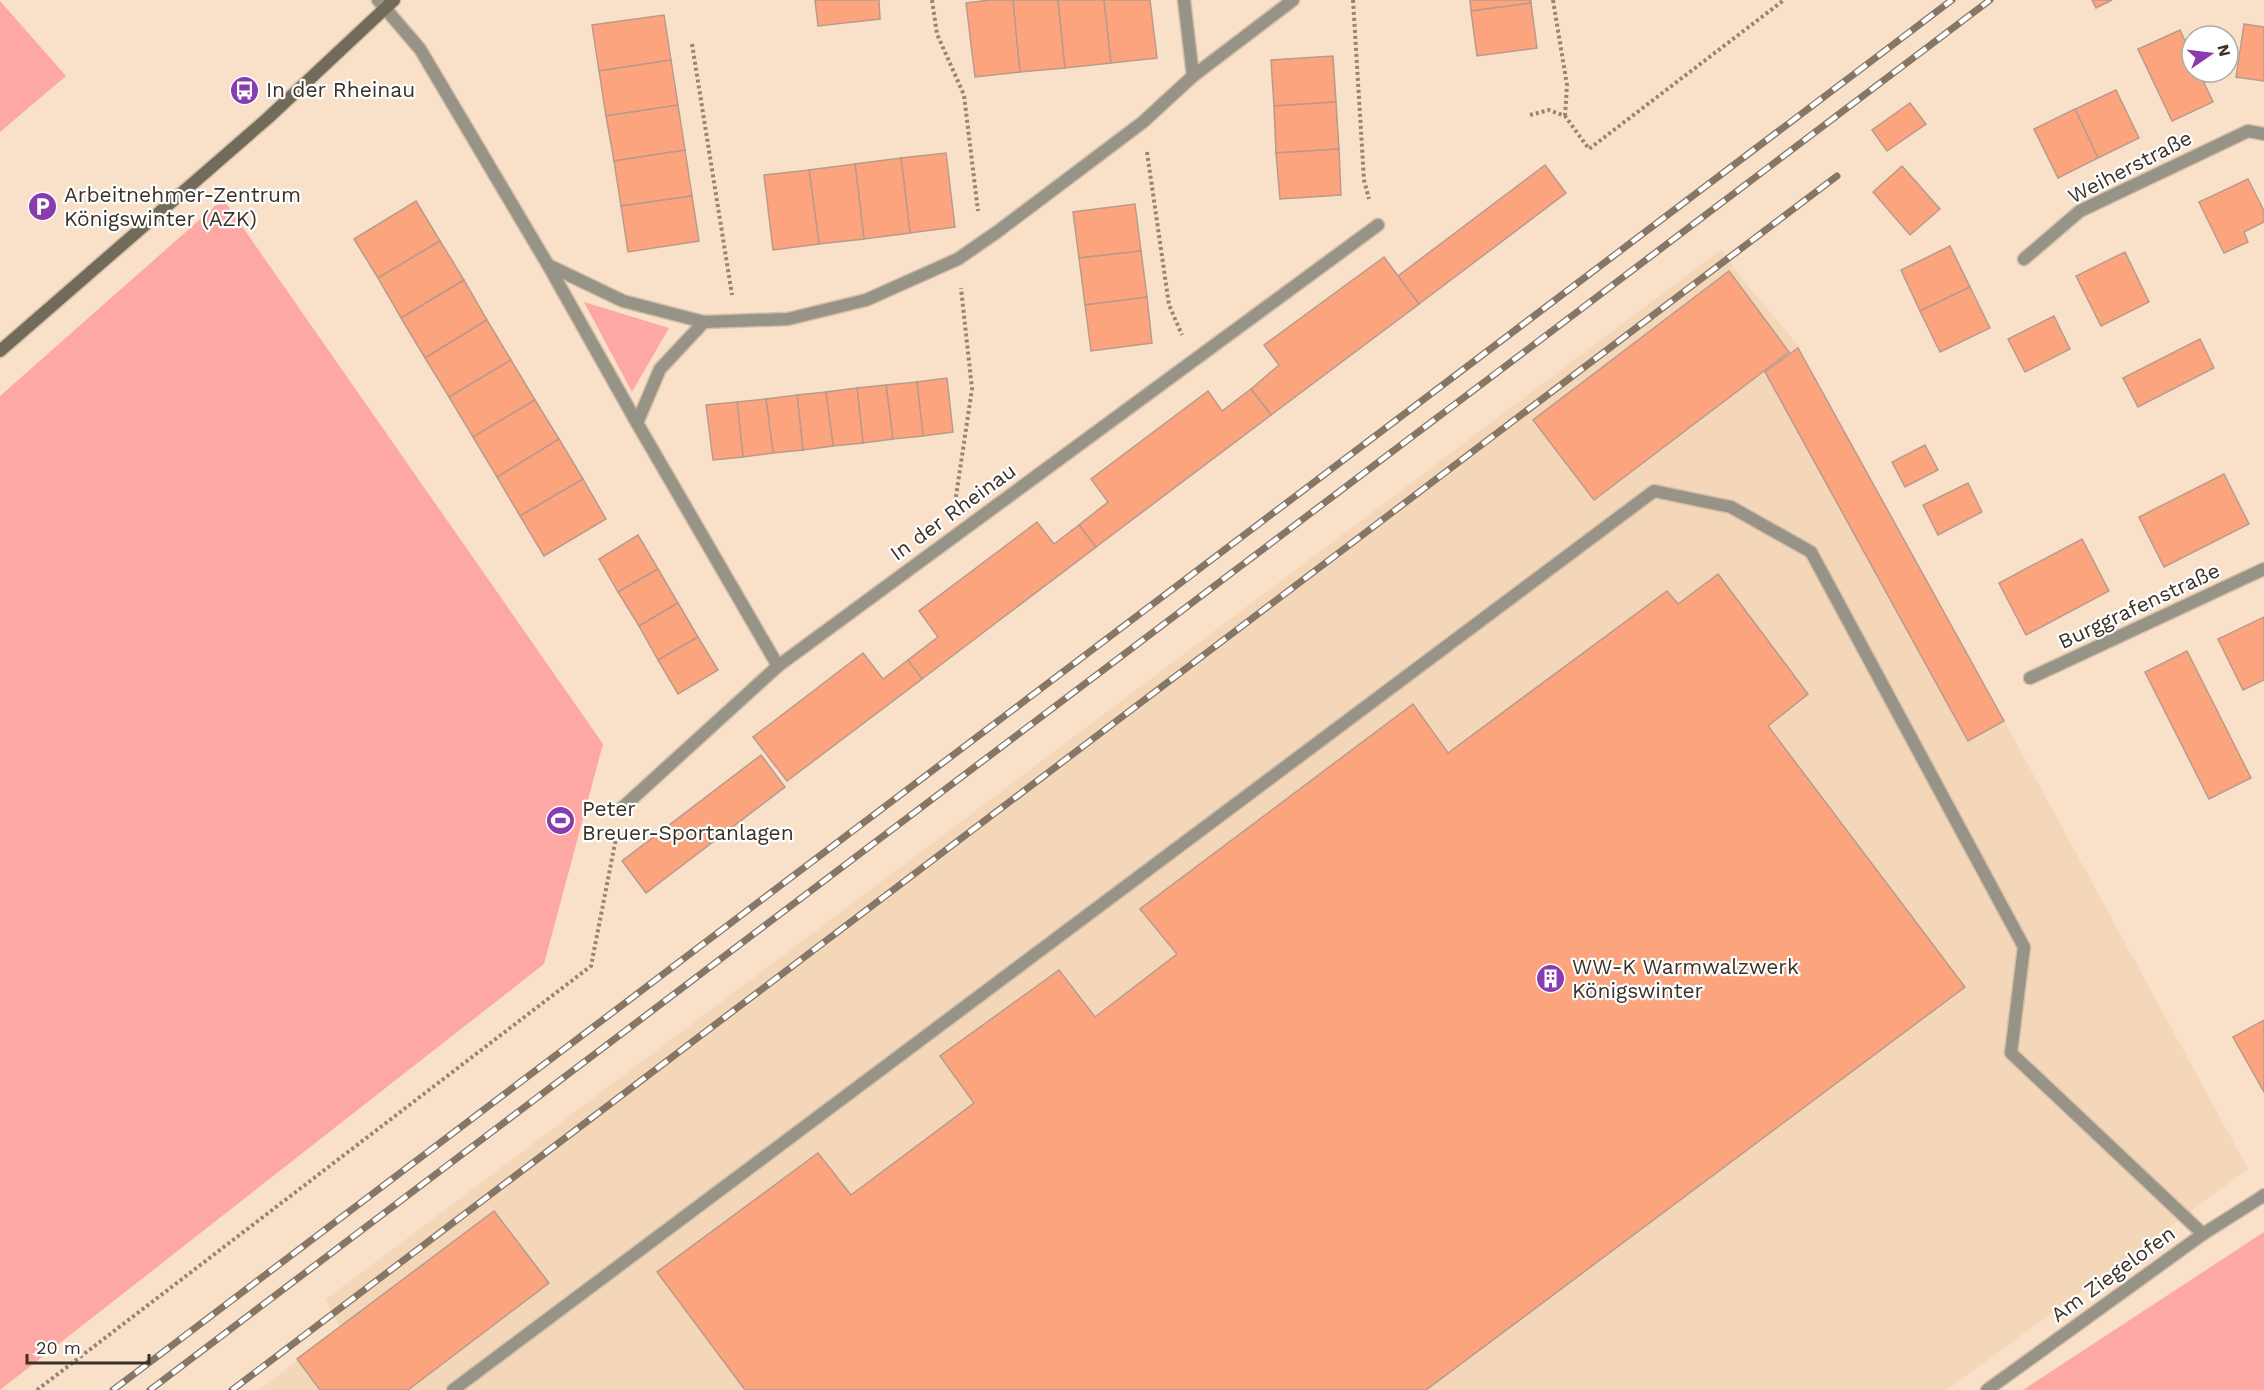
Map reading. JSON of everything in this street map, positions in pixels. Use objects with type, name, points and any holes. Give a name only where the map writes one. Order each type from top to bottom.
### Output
[{"type":"main road","points":[[0,351],[268,118],[385,2]]},
{"type":"street","points":[[1184,0],[1193,76]]},
{"type":"street","points":[[548,264],[623,301],[704,322],[788,319],[867,300],[958,259],[1143,122],[1193,76],[1293,0]]},
{"type":"street","points":[[385,2],[420,49],[548,264],[778,666]]},
{"type":"street","name":"Weiherstraße","points":[[2024,259],[2080,211],[2248,131],[2264,134]]},
{"type":"street","name":"In der Rheinau","points":[[622,808],[778,666],[1378,225]]},
{"type":"street","points":[[637,423],[660,369],[704,322]]},
{"type":"street","points":[[453,1390],[1654,491],[1731,507],[1811,552],[2024,947],[2012,1053],[2203,1234]]},
{"type":"street","name":"Burggrafenstraße","points":[[2030,678],[2264,569]]},
{"type":"street","name":"Am Ziegelofen","points":[[1987,1390],[2203,1234],[2262,1196]]},
{"type":"path","points":[[932,0],[937,34],[964,95],[982,242]]},
{"type":"path","points":[[1353,0],[1364,180],[1370,205]]},
{"type":"path","points":[[1553,0],[1567,85],[1565,116]]},
{"type":"path","points":[[1530,115],[1549,110],[1565,116],[1589,149],[1784,0]]},
{"type":"path","points":[[692,44],[736,321]]},
{"type":"path","points":[[1143,122],[1169,305],[1185,344]]},
{"type":"path","points":[[949,540],[972,389],[958,259]]},
{"type":"path","points":[[38,1390],[591,966],[622,808]]},
{"type":"shaded area","points":[[0,1],[66,76],[0,132]]},
{"type":"shaded area","points":[[223,199],[603,744],[544,964],[0,1390],[0,396]]},
{"type":"shaded area","points":[[1722,249],[1741,278],[1797,344],[2248,1169],[1947,1390],[259,1390],[340,1327],[325,1300]]},
{"type":"shaded area","points":[[584,302],[669,328],[632,392]]},
{"type":"shaded area","points":[[2264,1232],[2264,1390],[2023,1390]]},
{"type":"building","points":[[815,0],[879,0],[880,19],[818,26]]},
{"type":"building","points":[[1013,0],[1020,72],[975,77],[966,3]]},
{"type":"building","points":[[1013,0],[1058,0],[1065,68],[1020,72]]},
{"type":"building","points":[[1058,0],[1104,0],[1111,63],[1065,68]]},
{"type":"building","points":[[1104,0],[1150,0],[1157,58],[1111,63]]},
{"type":"building","points":[[1470,0],[1531,0],[1531,3],[1471,11]]},
{"type":"building","points":[[2092,0],[2112,0],[2096,8]]},
{"type":"building","points":[[1531,3],[1537,48],[1477,56],[1471,11]]},
{"type":"building","points":[[664,15],[671,60],[599,71],[592,25]]},
{"type":"building","points":[[2244,24],[2264,27],[2264,81],[2240,78],[2240,50]]},
{"type":"building","points":[[2180,30],[2180,84],[2205,84],[2213,102],[2172,121],[2138,49]]},
{"type":"building","points":[[1333,56],[1336,102],[1274,106],[1271,60]]},
{"type":"building","points":[[671,60],[678,105],[606,116],[599,71]]},
{"type":"building","points":[[2116,90],[2139,138],[2098,158],[2075,109]]},
{"type":"building","points":[[1336,102],[1339,149],[1276,153],[1274,106]]},
{"type":"building","points":[[1910,103],[1926,124],[1887,151],[1872,130]]},
{"type":"building","points":[[678,105],[685,150],[614,161],[606,116]]},
{"type":"building","points":[[2075,109],[2098,158],[2058,178],[2034,129]]},
{"type":"building","points":[[1339,149],[1341,195],[1280,199],[1276,153]]},
{"type":"building","points":[[685,150],[692,196],[621,206],[614,161]]},
{"type":"building","points":[[946,153],[955,227],[910,233],[901,158]]},
{"type":"building","points":[[901,158],[910,233],[864,239],[855,164]]},
{"type":"building","points":[[855,164],[864,239],[819,244],[809,170]]},
{"type":"building","points":[[1545,165],[1566,193],[1419,304],[1398,276]]},
{"type":"building","points":[[1902,166],[1940,209],[1910,235],[1873,192]]},
{"type":"building","points":[[809,170],[819,244],[773,250],[764,175]]},
{"type":"building","points":[[2248,179],[2264,211],[2264,222],[2244,232],[2248,242],[2224,253],[2199,202]]},
{"type":"building","points":[[692,196],[699,241],[628,252],[621,206]]},
{"type":"building","points":[[416,201],[440,241],[378,278],[354,239]]},
{"type":"building","points":[[1135,204],[1141,251],[1079,258],[1073,212]]},
{"type":"building","points":[[440,241],[464,280],[401,318],[378,278]]},
{"type":"building","points":[[1950,246],[1970,287],[1920,311],[1901,270]]},
{"type":"building","points":[[1141,251],[1147,297],[1085,305],[1079,258]]},
{"type":"building","points":[[2125,252],[2149,302],[2101,326],[2076,276]]},
{"type":"building","points":[[1384,257],[1419,304],[1271,415],[1251,389],[1279,365],[1264,345]]},
{"type":"building","points":[[1729,271],[1789,352],[1594,500],[1533,420]]},
{"type":"building","points":[[464,280],[487,320],[425,358],[401,318]]},
{"type":"building","points":[[1970,287],[1990,328],[1940,352],[1920,311]]},
{"type":"building","points":[[1147,297],[1152,343],[1091,351],[1085,305]]},
{"type":"building","points":[[2054,316],[2070,349],[2025,372],[2008,339]]},
{"type":"building","points":[[487,320],[511,360],[449,397],[425,358]]},
{"type":"building","points":[[2200,339],[2214,368],[2138,407],[2123,378]]},
{"type":"building","points":[[1798,348],[2004,721],[1968,741],[1765,372]]},
{"type":"building","points":[[511,360],[535,400],[473,437],[449,397]]},
{"type":"building","points":[[947,378],[953,432],[923,436],[917,382]]},
{"type":"building","points":[[917,382],[923,436],[893,439],[886,385]]},
{"type":"building","points":[[886,385],[893,439],[863,443],[857,388]]},
{"type":"building","points":[[857,388],[863,443],[833,446],[826,392]]},
{"type":"building","points":[[1251,389],[1271,415],[1096,547],[1079,525],[1108,502],[1091,479],[1208,391],[1222,411]]},
{"type":"building","points":[[826,392],[833,446],[803,450],[797,395]]},
{"type":"building","points":[[797,395],[803,450],[773,453],[766,399]]},
{"type":"building","points":[[766,399],[773,453],[743,457],[737,402]]},
{"type":"building","points":[[535,400],[559,439],[497,477],[473,437]]},
{"type":"building","points":[[737,402],[743,457],[713,460],[706,405]]},
{"type":"building","points":[[559,439],[583,479],[520,516],[497,477]]},
{"type":"building","points":[[1925,445],[1938,470],[1905,487],[1892,462]]},
{"type":"building","points":[[2224,474],[2249,524],[2164,567],[2139,517]]},
{"type":"building","points":[[583,479],[606,519],[544,556],[520,516]]},
{"type":"building","points":[[1968,483],[1982,512],[1938,535],[1923,505]]},
{"type":"building","points":[[1037,522],[1054,544],[1079,525],[1096,547],[922,679],[908,660],[938,637],[919,611]]},
{"type":"building","points":[[638,535],[658,569],[618,592],[599,559]]},
{"type":"building","points":[[2082,539],[2109,591],[2026,635],[1999,583]]},
{"type":"building","points":[[658,569],[678,603],[639,626],[618,592]]},
{"type":"building","name":"WW-K Warmwalzwerk Königswinter","points":[[1718,574],[1808,694],[1768,726],[1965,987],[1426,1390],[745,1390],[657,1272],[818,1153],[851,1195],[974,1103],[940,1056],[1059,970],[1095,1017],[1177,954],[1140,909],[1413,704],[1448,753],[1667,591],[1678,604]]},
{"type":"building","points":[[678,603],[698,637],[658,660],[639,626]]},
{"type":"building","points":[[2264,617],[2264,680],[2243,690],[2218,639]]},
{"type":"building","points":[[698,637],[718,670],[678,694],[658,660]]},
{"type":"building","points":[[2187,651],[2251,778],[2209,799],[2145,672]]},
{"type":"building","points":[[863,653],[883,679],[908,660],[922,679],[787,781],[753,737]]},
{"type":"building","points":[[761,755],[785,787],[646,893],[622,861]]},
{"type":"building","points":[[2264,1020],[2264,1092],[2233,1037]]},
{"type":"building","points":[[494,1211],[549,1283],[408,1390],[320,1390],[297,1359]]},
{"type":"railway","points":[[113,1390],[1952,0]]},
{"type":"railway","points":[[150,1390],[1990,0]]},
{"type":"railway","points":[[232,1390],[1837,176]]},
{"type":"place","name":"In der Rheinau","points":[[245,90]]},
{"type":"place","name":"Arbeitnehmer-Zentrum Königswinter (AZK)","points":[[43,207]]},
{"type":"place","name":"Peter Breuer-Sportanlagen","points":[[561,821]]},
{"type":"place","name":"WW-K Warmwalzwerk Königswinter","points":[[1551,979]]}]
